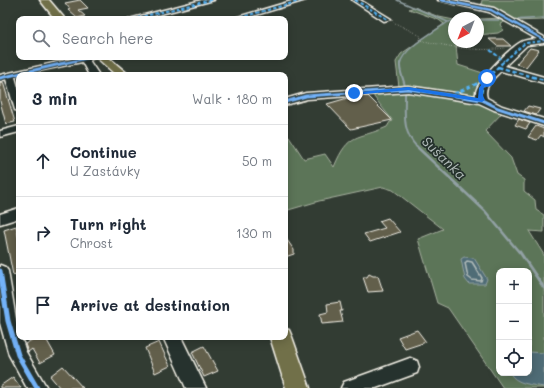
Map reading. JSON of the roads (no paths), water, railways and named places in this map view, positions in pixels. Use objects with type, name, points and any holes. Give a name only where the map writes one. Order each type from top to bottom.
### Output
[{"type":"main road","points":[[44,0],[57,16]]},
{"type":"main road","points":[[105,60],[119,72]]},
{"type":"main road","points":[[282,340],[298,388]]},
{"type":"street","points":[[145,16],[211,0]]},
{"type":"street","points":[[246,16],[303,0]]},
{"type":"street","points":[[355,0],[387,19]]},
{"type":"street","points":[[441,0],[491,10],[544,40]]},
{"type":"street","points":[[482,100],[480,92],[483,84],[498,67],[525,43],[544,40]]},
{"type":"street","points":[[27,72],[80,60]]},
{"type":"street","points":[[90,60],[93,72]]},
{"type":"street","points":[[498,67],[544,80]]},
{"type":"street","points":[[16,75],[5,77],[16,101]]},
{"type":"street","points":[[288,101],[306,96],[405,88],[482,100],[498,108],[544,123]]},
{"type":"street","points":[[0,134],[16,130]]},
{"type":"street","points":[[0,219],[16,214]]},
{"type":"street","points":[[0,271],[9,321],[18,355],[37,388]]},
{"type":"street","points":[[173,340],[196,388]]},
{"type":"street","points":[[351,388],[410,367]]},
{"type":"water","points":[[464,257],[474,258],[487,279],[485,284],[469,284],[465,279],[461,259]]},
{"type":"water","points":[[532,352],[544,353],[544,387],[520,382],[512,377],[532,376]]},
{"type":"waterway","name":"Sušanka","points":[[397,0],[448,22]]},
{"type":"waterway","points":[[511,20],[544,18]]},
{"type":"waterway","points":[[484,20],[505,20]]},
{"type":"waterway","name":"Sušanka","points":[[400,64],[402,58],[413,46],[448,22]]},
{"type":"waterway","name":"Sušanka","points":[[400,64],[400,70],[405,87],[406,126],[408,134],[417,147]]},
{"type":"waterway","name":"Sušanka","points":[[417,147],[485,211],[519,252]]},
{"type":"waterway","name":"Sušanka","points":[[519,251],[544,288]]}]
